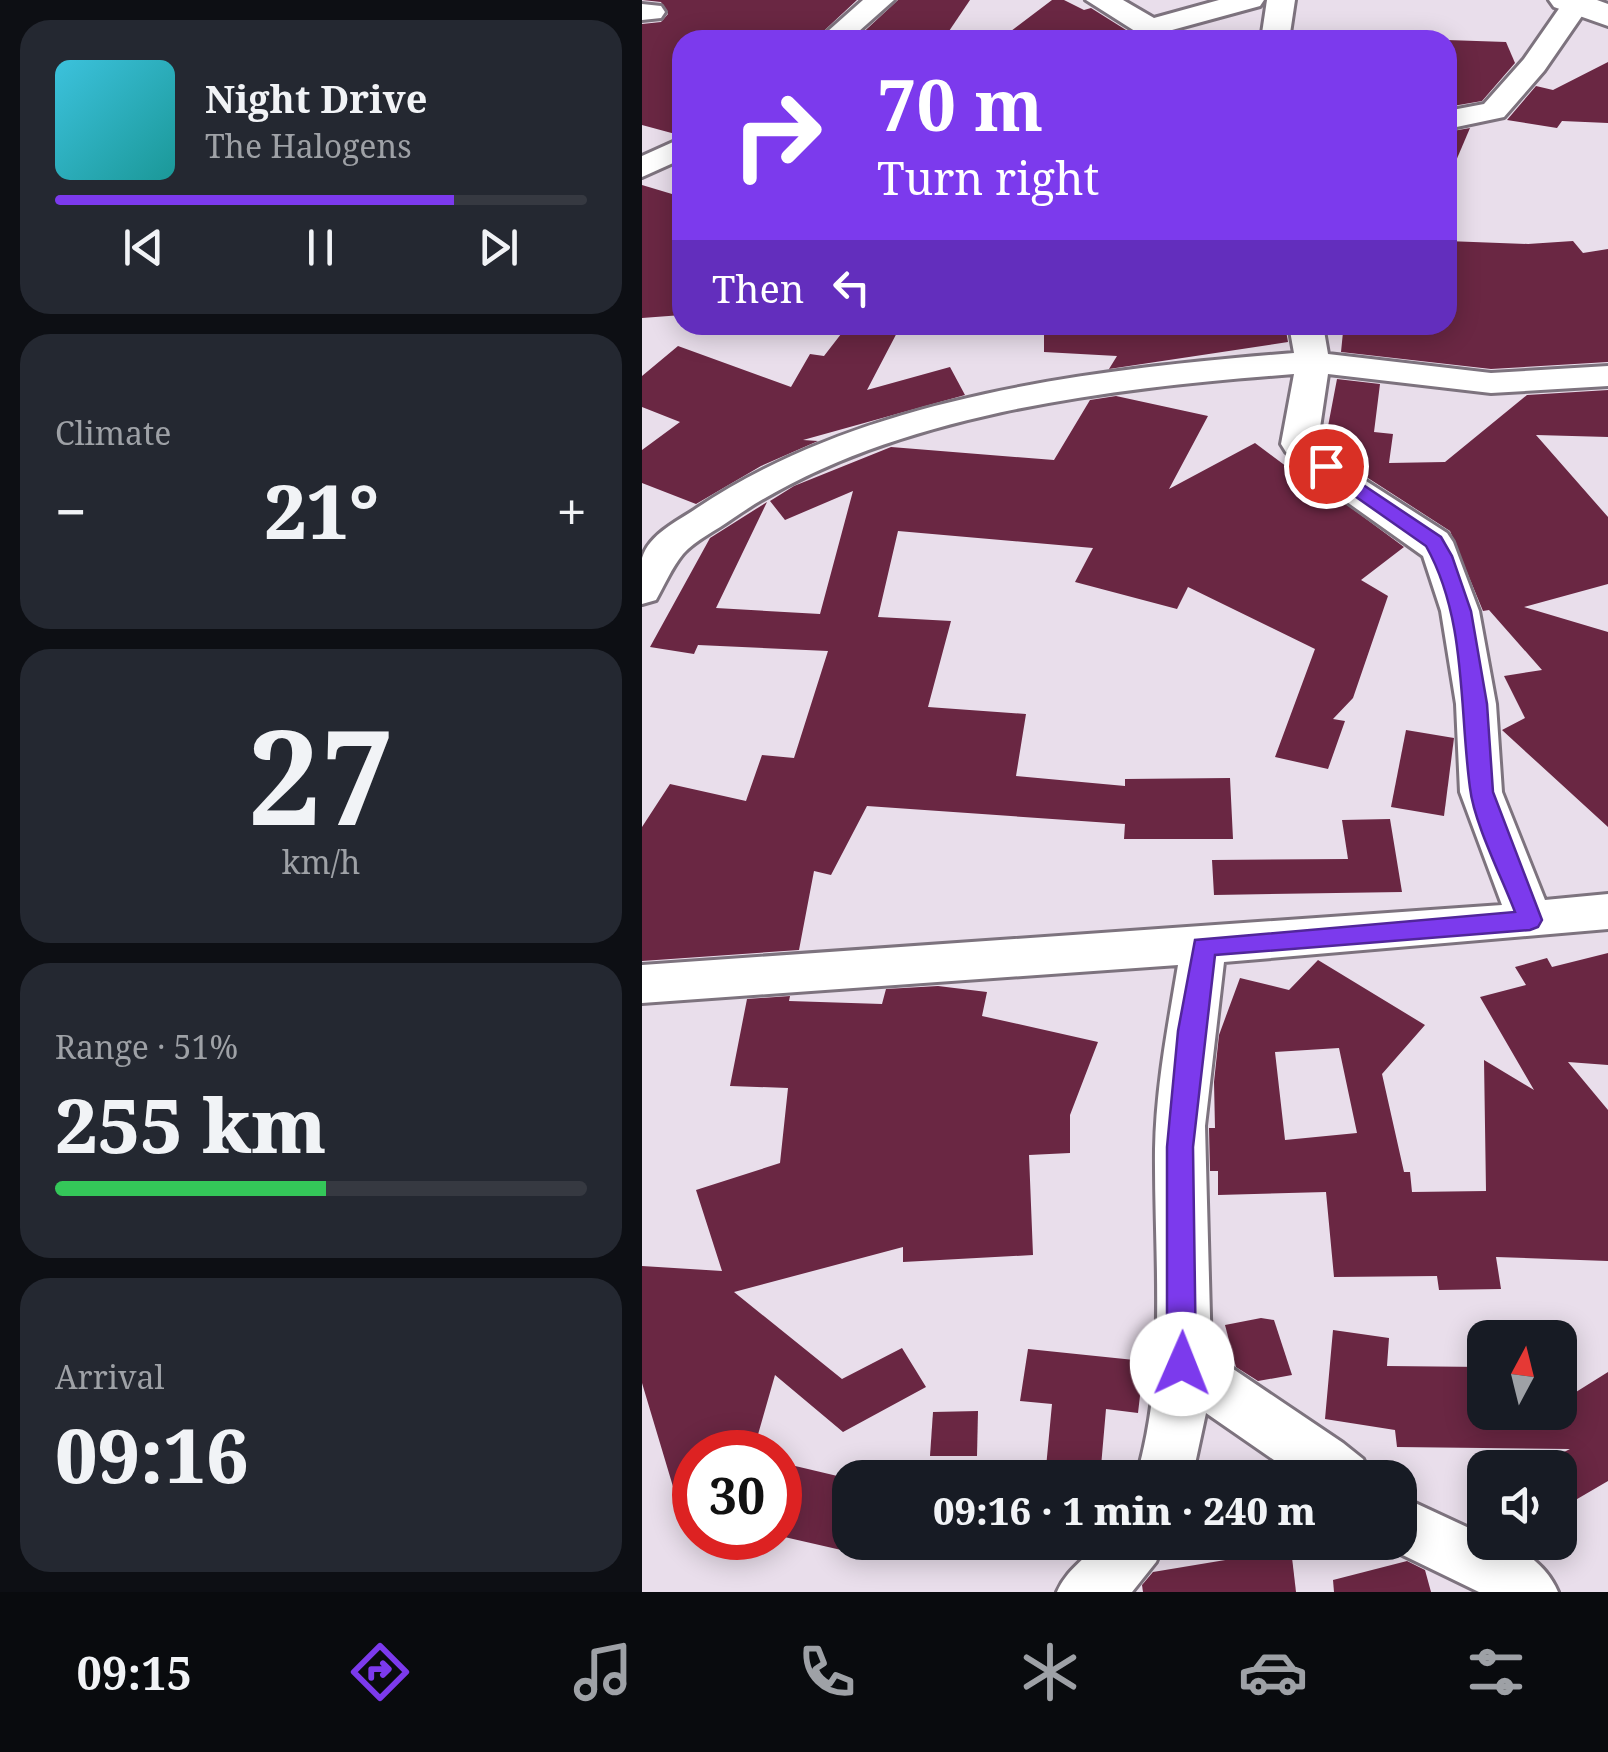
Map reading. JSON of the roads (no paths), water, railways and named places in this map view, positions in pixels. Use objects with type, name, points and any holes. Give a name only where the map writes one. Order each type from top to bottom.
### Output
[{"type":"street","points":[[844,30],[880,0]]},
{"type":"street","points":[[1100,0],[1153,30]]},
{"type":"street","points":[[1171,30],[1250,0]]},
{"type":"street","points":[[1277,30],[1281,0]]},
{"type":"street","points":[[1457,121],[1494,111],[1534,65],[1573,2],[1608,16]]},
{"type":"street","points":[[642,168],[672,152]]},
{"type":"street","points":[[1309,343],[1299,444],[1354,489],[1434,542],[1442,556],[1460,611],[1476,704],[1481,792],[1530,920]]},
{"type":"street","points":[[642,591],[669,545],[758,484],[872,438],[1007,399],[1309,343],[1491,384],[1608,376]]},
{"type":"street","points":[[642,984],[841,966],[1204,947],[1608,911]]},
{"type":"street","points":[[1168,1460],[1179,1412],[1182,1364],[1180,1147],[1204,947]]},
{"type":"street","points":[[1182,1364],[1237,1406],[1323,1460]]},
{"type":"street","points":[[1417,1532],[1498,1572],[1529,1592]]},
{"type":"street","points":[[1086,1592],[1105,1580],[1121,1560]]}]
